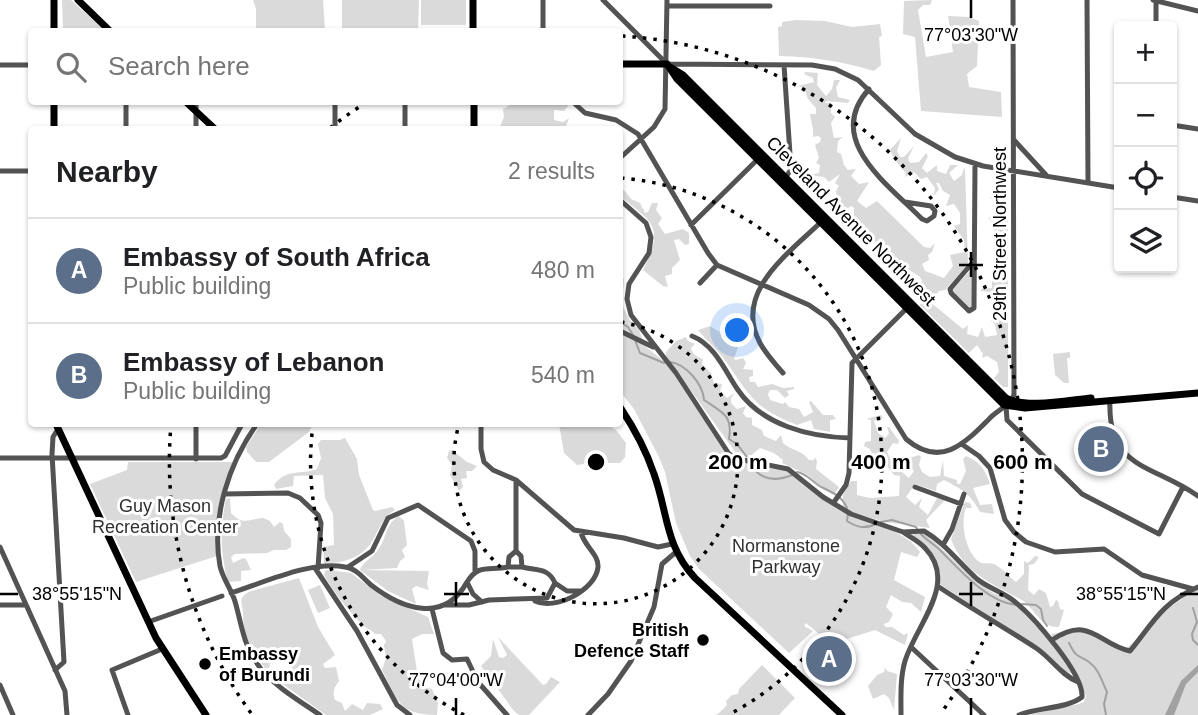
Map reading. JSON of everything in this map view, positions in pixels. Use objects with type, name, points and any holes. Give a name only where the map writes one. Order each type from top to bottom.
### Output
[{"type":"main road","points":[[54,0],[54,28]]},
{"type":"main road","points":[[78,0],[107,28]]},
{"type":"main road","points":[[473,0],[473,28]]},
{"type":"main road","points":[[623,64],[667,64]]},
{"type":"main road","name":"Cleveland Avenue Northwest","points":[[667,64],[677,79],[760,157],[1008,403]]},
{"type":"main road","points":[[54,105],[54,126]]},
{"type":"main road","points":[[189,105],[212,126]]},
{"type":"main road","points":[[474,105],[474,126]]},
{"type":"main road","points":[[1008,403],[1020,408],[1198,393]]},
{"type":"main road","points":[[623,412],[654,473],[674,548],[695,578],[842,715]]},
{"type":"main road","points":[[57,427],[148,622],[162,649],[206,715]]},
{"type":"street","points":[[543,0],[543,28]]},
{"type":"street","name":"Cleveland Avenue Northwest","points":[[603,0],[667,64]]},
{"type":"street","name":"29th Street Northwest","points":[[1008,403],[1014,395],[1013,0]]},
{"type":"street","points":[[1087,0],[1088,183]]},
{"type":"street","points":[[1156,21],[1155,0],[1198,11]]},
{"type":"street","points":[[623,155],[658,123],[665,109],[667,3],[770,6]]},
{"type":"street","points":[[667,64],[812,65],[832,68],[855,78],[920,138],[944,152],[975,164],[1114,187]]},
{"type":"street","points":[[0,65],[28,65]]},
{"type":"street","points":[[783,181],[790,169],[784,65]]},
{"type":"street","points":[[869,89],[858,102],[853,114],[857,144],[869,167],[905,202],[925,220],[934,216],[935,211],[931,206],[905,202]]},
{"type":"street","points":[[126,105],[126,126]]},
{"type":"street","points":[[196,105],[196,126]]},
{"type":"street","points":[[335,105],[335,126]]},
{"type":"street","points":[[405,105],[405,126]]},
{"type":"street","points":[[576,105],[585,113],[622,122],[641,138],[717,265],[809,305],[836,327],[908,441],[934,452],[950,450],[963,445],[1008,403]]},
{"type":"street","points":[[1177,126],[1198,129]]},
{"type":"street","points":[[1014,140],[1047,176]]},
{"type":"street","points":[[691,225],[760,157]]},
{"type":"street","points":[[973,262],[950,289],[969,312],[974,308],[975,164]]},
{"type":"street","points":[[0,171],[28,171]]},
{"type":"street","points":[[1177,198],[1198,201]]},
{"type":"street","points":[[623,203],[646,223],[651,234],[649,253],[631,278],[627,299],[633,319],[668,362],[724,448],[733,457],[777,465],[794,473],[823,496],[837,498],[848,512],[904,532],[922,545],[931,556],[937,570],[939,587],[911,647],[903,675],[901,715]]},
{"type":"street","points":[[783,373],[763,348],[755,329],[753,306],[760,285],[823,220]]},
{"type":"street","points":[[701,283],[717,265]]},
{"type":"street","points":[[837,498],[848,481],[851,369],[856,359],[909,306]]},
{"type":"street","points":[[623,333],[656,349]]},
{"type":"street","points":[[692,336],[698,338],[720,360],[740,392],[756,411],[789,427],[829,437],[850,438]]},
{"type":"street","points":[[1110,400],[1111,429],[1123,451],[1138,464],[1198,496]]},
{"type":"street","points":[[1008,403],[1007,419],[1080,493],[1159,534],[1183,487]]},
{"type":"street","points":[[55,670],[64,662],[53,458],[53,437],[57,427]]},
{"type":"street","points":[[196,427],[196,458]]},
{"type":"street","points":[[0,458],[219,458],[225,456],[240,427]]},
{"type":"street","points":[[255,427],[237,457],[224,494],[219,530],[222,573],[236,603],[244,641],[254,660],[273,681],[320,715]]},
{"type":"street","points":[[481,427],[484,462],[516,480],[568,525],[581,533],[674,548]]},
{"type":"street","points":[[963,445],[990,468],[1004,517],[1011,529],[1023,540],[1051,552],[1104,549],[1142,575],[1196,588]]},
{"type":"street","points":[[516,480],[516,551],[521,556],[522,568]]},
{"type":"street","points":[[915,487],[961,504]]},
{"type":"street","points":[[224,494],[292,494],[318,515],[321,523],[316,568],[357,631],[397,705],[410,715]]},
{"type":"street","points":[[943,545],[953,529],[964,494]]},
{"type":"street","points":[[231,593],[316,568],[348,567],[372,551],[388,518],[418,505],[471,541],[475,551],[475,571],[445,605]]},
{"type":"street","points":[[904,532],[916,530],[933,536],[977,579],[1018,605],[1052,640],[1083,695],[1077,701],[1019,715]]},
{"type":"street","points":[[532,600],[551,604],[569,600],[589,582],[598,568],[597,562],[582,540],[581,533]]},
{"type":"street","points":[[0,547],[66,695],[67,715]]},
{"type":"street","points":[[588,715],[618,681],[638,648],[654,607],[663,562],[659,547]]},
{"type":"street","points":[[663,562],[674,548]]},
{"type":"street","points":[[508,567],[509,557],[516,551]]},
{"type":"street","points":[[348,567],[397,600],[413,607],[432,609],[482,601],[547,598],[555,583]]},
{"type":"street","points":[[475,571],[508,567],[546,571],[555,583],[567,592],[580,592]]},
{"type":"street","points":[[467,582],[473,594],[482,601]]},
{"type":"street","points":[[939,587],[1036,648],[1070,679],[1078,682]]},
{"type":"street","points":[[1052,640],[1066,633],[1090,631],[1130,652],[1156,615],[1196,588]]},
{"type":"street","points":[[148,622],[222,596]]},
{"type":"street","points":[[0,605],[26,605]]},
{"type":"street","points":[[432,609],[443,653],[452,660],[467,659],[478,682],[507,715]]},
{"type":"street","points":[[911,647],[984,715]]},
{"type":"street","points":[[128,715],[111,672],[114,668],[162,649]]},
{"type":"street","points":[[0,685],[13,715]]},
{"type":"green space","points":[[62,0],[71,0],[102,28],[63,28]]},
{"type":"green space","points":[[253,0],[323,0],[325,28],[256,28]]},
{"type":"green space","points":[[342,0],[419,0],[418,28],[342,28]]},
{"type":"green space","points":[[421,0],[466,0],[466,25],[421,25]]},
{"type":"green space","points":[[932,0],[930,5],[923,5],[918,10],[926,57],[953,52],[948,16],[969,17],[979,21],[977,66],[967,74],[969,87],[1001,92],[1002,117],[921,111],[915,37],[903,34],[904,1]]},
{"type":"green space","points":[[825,21],[852,27],[880,24],[881,65],[874,71],[827,60],[779,56],[778,27],[782,26],[782,22]]},
{"type":"green space","points":[[805,72],[818,73],[817,85],[826,96],[832,89],[834,80],[840,80],[836,88],[838,97],[850,100],[848,103],[827,101],[825,103],[831,103],[831,113],[835,117],[831,123],[834,138],[843,137],[838,141],[837,152],[841,154],[844,165],[848,170],[856,169],[851,176],[859,184],[869,182],[857,201],[866,208],[877,201],[924,247],[930,248],[935,243],[928,255],[929,260],[922,264],[925,271],[944,278],[953,266],[950,255],[965,252],[964,240],[954,226],[960,224],[960,213],[954,204],[946,206],[950,195],[943,191],[939,183],[936,183],[939,189],[934,196],[935,188],[927,177],[921,179],[914,172],[905,177],[906,173],[890,150],[901,138],[897,151],[900,157],[904,157],[914,146],[908,158],[910,163],[919,162],[926,153],[928,156],[922,168],[927,173],[937,165],[937,171],[946,174],[950,165],[958,165],[949,173],[954,181],[965,169],[968,264],[945,290],[939,291],[929,301],[963,329],[968,325],[967,334],[978,337],[982,327],[985,337],[997,335],[995,324],[991,321],[992,292],[981,289],[992,288],[992,265],[995,261],[994,224],[988,218],[996,215],[994,200],[990,198],[994,194],[994,176],[1008,179],[1008,387],[1003,387],[994,378],[999,372],[997,362],[987,356],[982,358],[983,354],[977,345],[969,353],[920,305],[928,294],[920,287],[920,277],[896,261],[891,254],[883,258],[886,248],[874,241],[854,218],[854,208],[851,206],[844,211],[844,205],[837,198],[836,191],[839,186],[835,183],[840,174],[829,182],[824,177],[809,175],[819,173],[820,165],[816,163],[819,158],[815,145],[821,138],[813,137],[810,114],[816,114],[816,108],[808,99],[804,88],[798,86],[814,82]]},
{"type":"green space","points":[[510,105],[568,105],[564,111],[554,110],[554,120],[563,122],[569,118],[566,126],[500,126],[504,117],[503,109]]},
{"type":"green space","points":[[623,190],[631,199],[640,203],[645,213],[652,203],[658,203],[656,210],[662,218],[658,224],[665,234],[683,229],[689,233],[689,244],[685,245],[679,239],[674,240],[680,260],[672,268],[672,274],[665,276],[668,287],[643,270],[654,235],[648,220],[623,198]]},
{"type":"green space","points":[[970,271],[972,307],[968,308],[953,289]]},
{"type":"green space","name":"Normanstone Parkway","points":[[623,306],[629,319],[639,330],[645,346],[667,364],[728,457],[794,473],[840,508],[893,531],[912,543],[920,552],[917,557],[901,552],[894,580],[925,597],[921,612],[911,603],[902,602],[891,595],[886,607],[893,614],[889,622],[884,624],[885,627],[892,627],[904,635],[908,633],[905,645],[875,630],[831,644],[806,623],[804,626],[813,631],[789,653],[699,569],[690,556],[676,523],[665,472],[634,409],[623,395]]},
{"type":"green space","points":[[710,326],[739,344],[734,359],[743,358],[746,363],[743,369],[753,370],[753,376],[749,377],[750,382],[755,382],[758,387],[772,384],[783,388],[794,387],[787,391],[789,395],[785,398],[777,390],[770,390],[770,400],[783,404],[785,402],[789,407],[799,409],[804,417],[813,412],[809,402],[811,401],[823,415],[833,415],[836,419],[830,420],[830,432],[814,429],[811,420],[797,425],[761,406],[698,330]]},
{"type":"green space","points":[[686,337],[695,344],[691,348],[692,352],[703,359],[702,364],[711,373],[714,383],[722,384],[720,391],[727,398],[735,393],[731,403],[737,409],[746,406],[743,413],[752,418],[752,425],[762,430],[764,436],[776,441],[781,435],[786,446],[809,460],[814,460],[815,457],[816,469],[839,487],[834,495],[808,475],[782,463],[783,460],[774,453],[760,448],[748,458],[736,453],[666,356],[666,352],[676,341]]},
{"type":"green space","points":[[1070,352],[1070,358],[1067,358],[1069,383],[1064,383],[1055,375],[1053,354]]},
{"type":"green space","points":[[881,415],[883,418],[874,421],[878,433],[885,438],[889,434],[889,427],[899,441],[898,444],[893,443],[887,452],[891,461],[899,464],[896,467],[909,478],[914,471],[905,463],[909,458],[919,455],[922,472],[930,477],[940,476],[943,460],[944,476],[957,480],[957,484],[960,484],[966,471],[963,459],[966,456],[971,458],[981,467],[990,484],[973,488],[980,505],[992,504],[994,514],[980,512],[965,492],[944,480],[937,484],[936,491],[915,484],[906,497],[915,505],[922,498],[919,507],[928,515],[937,498],[945,500],[926,520],[930,528],[885,522],[851,512],[843,506],[843,495],[851,481],[857,481],[857,495],[870,498],[899,496],[900,476],[894,475],[882,460],[864,446],[865,442],[871,441],[871,420],[866,419]]},
{"type":"green space","points":[[259,427],[312,427],[309,432],[269,462],[256,462],[246,447]]},
{"type":"green space","points":[[560,427],[610,427],[626,443],[625,457],[620,463],[603,463],[596,457],[590,463],[577,465],[564,453]]},
{"type":"green space","points":[[345,438],[357,459],[359,475],[373,510],[392,507],[395,510],[385,518],[371,543],[360,554],[340,562],[324,563],[323,547],[334,545],[333,514],[325,498],[323,475],[294,476],[293,486],[276,489],[274,485],[289,474],[317,469],[321,458],[318,444],[321,440]]},
{"type":"green space","points":[[452,450],[477,466],[472,471],[466,471],[467,478],[461,479],[463,487],[459,491],[450,475],[452,465],[447,458]]},
{"type":"green space","name":"Guy Mason Recreation Center","points":[[128,462],[233,462],[227,477],[217,556],[136,582],[90,484],[127,470]]},
{"type":"green space","points":[[230,498],[231,513],[239,519],[246,521],[263,518],[270,521],[274,527],[280,522],[283,524],[284,531],[291,539],[291,547],[267,553],[235,554],[231,557],[233,563],[246,559],[251,570],[241,571],[241,581],[228,582],[223,561],[222,530],[226,499]]},
{"type":"green space","points":[[965,502],[970,503],[972,508],[966,508],[964,514],[965,536],[978,561],[997,565],[1016,582],[1024,574],[1024,561],[1028,563],[1035,556],[1039,557],[1034,564],[1029,565],[1028,590],[1034,595],[1039,589],[1046,593],[1050,607],[1058,601],[1060,609],[1064,610],[1059,627],[1042,621],[1020,599],[980,576],[963,560],[951,539]]},
{"type":"green space","points":[[399,516],[404,521],[407,545],[402,550],[405,557],[397,568],[362,570],[429,571],[429,590],[416,586],[412,589],[416,604],[388,591],[360,570],[378,550],[391,523]]},
{"type":"green space","points":[[912,533],[925,533],[975,580],[993,593],[1012,601],[1050,641],[1071,672],[1069,674],[1043,651],[940,584],[935,561]]},
{"type":"green space","points":[[328,570],[351,573],[381,596],[428,617],[434,634],[422,634],[412,639],[418,678],[427,688],[432,689],[438,703],[437,715],[407,709],[396,698],[382,670],[386,658],[386,641],[381,634],[375,634],[364,626],[346,607],[324,575]]},
{"type":"green space","points":[[299,578],[318,627],[335,655],[323,664],[325,668],[336,667],[339,681],[334,690],[335,700],[342,703],[345,711],[352,704],[363,710],[367,703],[380,704],[383,709],[370,715],[326,715],[270,675],[292,671],[290,661],[284,654],[272,656],[269,668],[265,668],[256,655],[244,628],[242,598],[251,591]]},
{"type":"green space","points":[[320,585],[330,608],[318,613],[308,590]]},
{"type":"green space","points":[[1198,587],[1198,715],[1028,715],[1079,704],[1084,702],[1086,696],[1072,666],[1051,634],[1083,629],[1126,649],[1168,609]]},
{"type":"green space","points":[[498,637],[543,685],[551,677],[560,682],[529,715],[519,715],[514,711],[481,666],[491,656],[493,639],[499,657],[507,655]]},
{"type":"green space","points":[[762,665],[795,698],[779,715],[714,715],[727,705],[726,701],[732,695],[738,694],[739,689]]},
{"type":"green space","points":[[885,667],[887,671],[897,674],[894,710],[889,698],[884,694],[873,699],[868,686],[877,675],[884,672]]},
{"type":"shaded area","points":[[1198,665],[1198,672],[1186,684],[1174,715],[1165,715],[1181,681]]},
{"type":"waterway","points":[[623,324],[633,335]]},
{"type":"waterway","points":[[635,340],[640,353],[664,363]]},
{"type":"waterway","points":[[670,362],[688,371],[701,388],[704,400],[725,415],[729,424],[729,439],[737,444],[747,457]]},
{"type":"waterway","points":[[749,462],[758,473],[768,478],[792,475]]},
{"type":"waterway","points":[[797,472],[836,495],[847,508]]},
{"type":"waterway","points":[[848,513],[847,521],[855,525],[865,527],[876,524]]},
{"type":"waterway","points":[[881,522],[892,520],[916,527],[923,537],[984,591],[1005,603],[1016,605]]},
{"type":"waterway","points":[[1022,604],[1036,605],[1041,609],[1047,626]]},
{"type":"waterway","points":[[1193,608],[1197,622],[1192,634],[1198,645]]},
{"type":"waterway","points":[[1069,643],[1076,654],[1089,662],[1100,676],[1107,692],[1104,704],[1106,715]]},
{"type":"place","name":"Embassy of Lebanon","points":[[1101,449]]},
{"type":"place","name":"British Defence Staff","points":[[703,640]]},
{"type":"place","name":"Embassy of South Africa","points":[[829,659]]},
{"type":"place","name":"Embassy of Burundi","points":[[205,664]]}]
